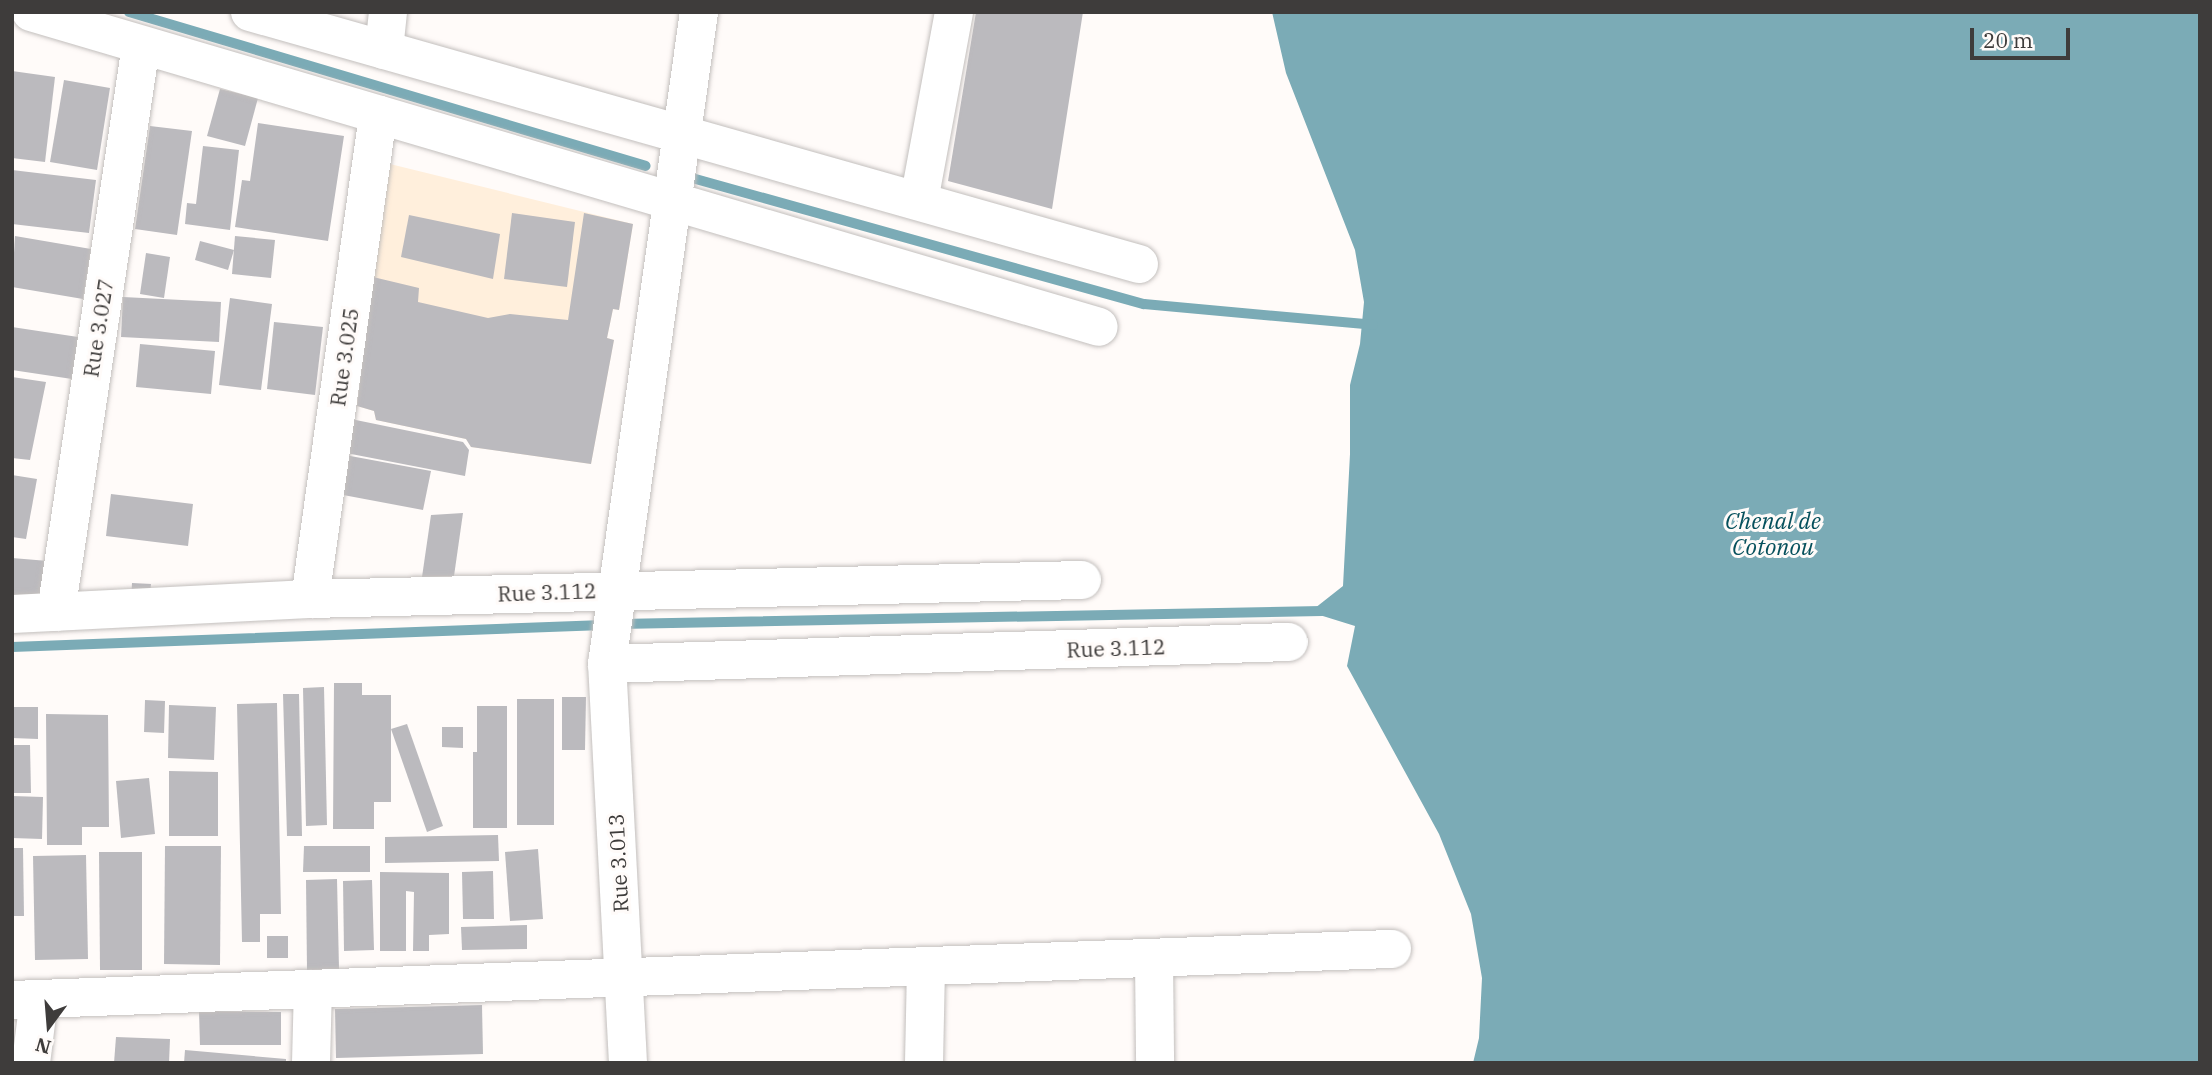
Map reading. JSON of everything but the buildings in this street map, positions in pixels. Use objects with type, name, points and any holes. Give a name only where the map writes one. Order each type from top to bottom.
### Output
[{"type":"street","points":[[31,12],[1099,327]]},
{"type":"street","points":[[250,12],[1139,264]]},
{"type":"street","points":[[384,50],[388,12]]},
{"type":"street","name":"Rue 3.013","points":[[628,1063],[607,664],[699,12]]},
{"type":"street","points":[[919,201],[954,12]]},
{"type":"street","name":"Rue 3.027","points":[[56,612],[141,45]]},
{"type":"street","name":"Rue 3.025","points":[[310,599],[378,115]]},
{"type":"street","name":"Rue 3.112","points":[[12,614],[310,599],[1082,580]]},
{"type":"street","name":"Rue 3.112","points":[[607,664],[1289,642]]},
{"type":"street","points":[[31,1063],[26,1000],[1392,949]]},
{"type":"street","points":[[1154,959],[1155,1063]]},
{"type":"street","points":[[924,1063],[926,968]]},
{"type":"street","points":[[310,1063],[313,989]]},
{"type":"shaded area","points":[[386,163],[633,224],[619,310],[613,309],[607,338],[614,340],[591,464],[471,447],[466,439],[376,420],[374,411],[357,406]]},
{"type":"water","name":"Chenal de Cotonou","points":[[1272,12],[2200,12],[2200,1063],[1473,1063],[1479,1038],[1482,978],[1471,914],[1439,834],[1347,666],[1355,626],[1310,612],[1343,586],[1350,454],[1350,385],[1360,344],[1364,302],[1355,250],[1286,73]]},
{"type":"waterway","points":[[129,12],[646,166]]},
{"type":"waterway","points":[[692,178],[1144,304],[1373,325]]},
{"type":"waterway","points":[[619,624],[1322,611]]},
{"type":"waterway","points":[[12,647],[604,625]]}]
